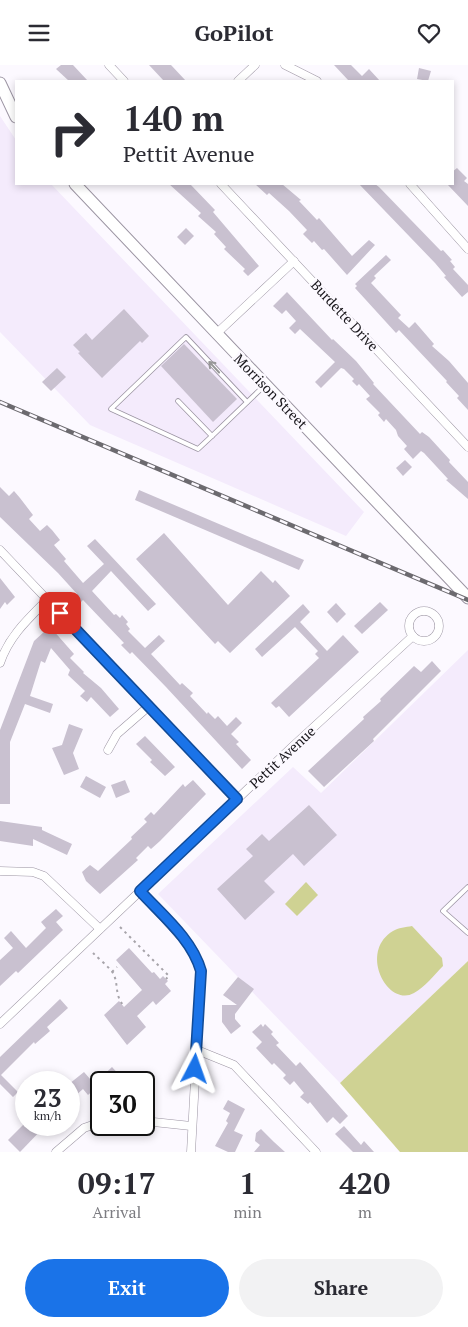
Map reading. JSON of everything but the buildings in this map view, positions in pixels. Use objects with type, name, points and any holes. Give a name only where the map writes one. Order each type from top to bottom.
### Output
[{"type":"street","points":[[109,65],[123,80]]},
{"type":"street","points":[[239,80],[255,65]]},
{"type":"street","points":[[285,65],[314,80]]},
{"type":"street","points":[[0,83],[15,115]]},
{"type":"street","name":"Morrison Street","points":[[76,185],[468,598]]},
{"type":"street","name":"Burdette Drive","points":[[222,185],[468,447]]},
{"type":"street","points":[[411,185],[468,249]]},
{"type":"street","points":[[216,333],[294,261]]},
{"type":"street","points":[[0,550],[237,799]]},
{"type":"street","points":[[0,663],[6,646],[19,627],[48,599]]},
{"type":"street","name":"Pettit Avenue","points":[[0,1024],[237,799],[413,636]]},
{"type":"street","points":[[108,750],[117,734],[148,707]]},
{"type":"street","points":[[0,871],[33,872],[44,876],[100,929]]},
{"type":"street","points":[[140,891],[187,943],[198,960],[201,971],[191,1152]]},
{"type":"street","points":[[197,1050],[234,1065],[316,1152]]},
{"type":"street","points":[[155,1122],[191,1126]]},
{"type":"street","points":[[56,1152],[84,1128],[90,1126]]},
{"type":"lane","points":[[247,402],[186,337],[111,409],[198,449],[265,385]]},
{"type":"lane","points":[[178,401],[212,436]]},
{"type":"lane","points":[[468,887],[443,911],[468,933]]},
{"type":"path","points":[[120,927],[170,976],[166,979]]},
{"type":"path","points":[[136,950],[139,946]]},
{"type":"path","points":[[93,953],[112,972],[120,1001],[124,1006]]},
{"type":"path","points":[[112,972],[117,967]]},
{"type":"shaded area","points":[[0,116],[15,138],[15,185],[52,185],[364,512],[346,536],[90,425],[0,332]]},
{"type":"shaded area","points":[[468,650],[468,961],[340,1083],[158,894],[293,767],[321,793]]},
{"type":"green space","points":[[306,882],[318,895],[297,916],[285,904]]},
{"type":"green space","points":[[412,926],[442,958],[443,966],[426,984],[414,993],[404,996],[395,993],[387,986],[377,964],[378,952],[383,940],[393,931]]},
{"type":"green space","points":[[468,961],[468,1152],[400,1152],[340,1083]]},
{"type":"railway","points":[[0,402],[468,600]]},
{"type":"route","points":[[60,613],[237,799],[140,891],[193,950],[198,960],[201,971],[195,1069]]}]
